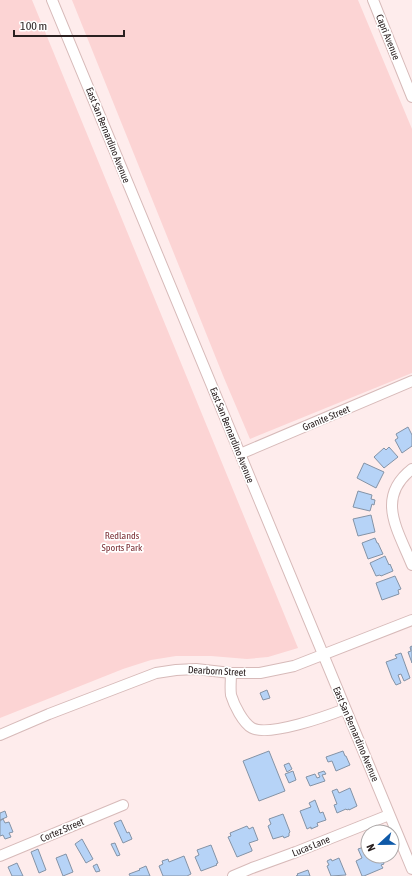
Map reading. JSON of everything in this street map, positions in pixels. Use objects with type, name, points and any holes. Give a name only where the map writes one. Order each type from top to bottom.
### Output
[{"type":"street","name":"East San Bernardino Avenue","points":[[52,0],[412,869]]},
{"type":"street","name":"Capri Avenue","points":[[372,0],[412,97]]},
{"type":"street","name":"Granite Street","points":[[240,454],[412,381]]},
{"type":"street","points":[[412,468],[406,473],[394,492],[392,505],[394,521],[412,565]]},
{"type":"street","name":"Dearborn Street","points":[[0,735],[49,714],[156,673],[196,669],[231,673],[260,673],[294,666],[412,620]]},
{"type":"street","points":[[231,673],[231,693],[234,704],[247,724],[253,728],[273,730],[320,719],[345,708]]},
{"type":"street","name":"Cortez Street","points":[[0,856],[123,805]]},
{"type":"street","name":"Lucas Lane","points":[[233,876],[389,815]]},
{"type":"green space","name":"Redlands Sports Park","points":[[0,0],[32,0],[298,648],[268,657],[247,659],[211,656],[176,656],[151,660],[123,669],[0,718]]},
{"type":"green space","points":[[72,0],[358,0],[412,129],[412,373],[250,439]]},
{"type":"building","points":[[408,427],[412,435],[412,446],[402,453],[395,440],[398,438],[396,434]]},
{"type":"building","points":[[389,447],[398,457],[384,468],[374,457],[384,448],[386,450]]},
{"type":"building","points":[[364,463],[384,472],[376,488],[357,478]]},
{"type":"building","points":[[358,491],[372,495],[371,499],[375,500],[370,511],[353,507]]},
{"type":"building","points":[[371,515],[375,532],[358,536],[353,519]]},
{"type":"building","points":[[375,538],[383,554],[368,559],[362,543]]},
{"type":"building","points":[[385,556],[393,571],[381,576],[376,576],[370,563]]},
{"type":"building","points":[[395,576],[401,589],[398,590],[399,594],[382,600],[376,583]]},
{"type":"building","points":[[412,646],[412,663],[408,652],[411,651],[410,647]]},
{"type":"building","points":[[401,653],[410,678],[404,681],[401,674],[398,675],[401,683],[396,685],[386,662],[397,658],[395,655]]},
{"type":"building","points":[[267,690],[270,698],[263,700],[260,693]]},
{"type":"building","points":[[269,751],[285,791],[259,801],[243,761]]},
{"type":"building","points":[[343,751],[350,765],[336,771],[332,761],[328,762],[326,757]]},
{"type":"building","points":[[289,763],[292,769],[287,772],[284,765]]},
{"type":"building","points":[[293,771],[296,780],[289,783],[285,774]]},
{"type":"building","points":[[324,771],[326,774],[322,775],[325,781],[310,786],[306,777],[315,774],[317,778],[320,777],[318,773]]},
{"type":"building","points":[[350,788],[357,806],[337,813],[334,805],[337,804],[332,791],[337,789],[339,793]]},
{"type":"building","points":[[315,800],[320,813],[323,812],[326,820],[317,823],[318,826],[307,829],[300,811],[311,807],[309,803]]},
{"type":"building","points":[[5,811],[7,817],[0,820],[0,813]]},
{"type":"building","points":[[283,814],[290,832],[289,836],[273,839],[268,826],[271,824],[269,819]]},
{"type":"building","points":[[3,819],[5,823],[9,822],[13,832],[9,833],[11,837],[5,839],[3,835],[0,836],[0,821]]},
{"type":"building","points":[[121,820],[127,833],[129,832],[132,839],[123,843],[114,823]]},
{"type":"building","points":[[247,826],[249,829],[253,827],[258,840],[249,843],[252,851],[237,857],[228,837],[231,836],[230,833]]},
{"type":"building","points":[[82,839],[93,859],[86,863],[75,844]]},
{"type":"building","points":[[115,843],[120,855],[117,856],[111,844]]},
{"type":"building","points":[[211,845],[218,863],[216,864],[217,865],[201,871],[195,857],[199,855],[197,850]]},
{"type":"building","points":[[38,849],[46,870],[39,873],[31,852]]},
{"type":"building","points":[[66,854],[73,872],[63,876],[56,858]]},
{"type":"building","points":[[184,856],[191,874],[187,876],[163,876],[159,866],[163,864],[162,861],[168,859],[169,862]]},
{"type":"building","points":[[339,858],[346,875],[331,876],[327,866],[329,865],[327,861],[331,859],[332,861]]},
{"type":"building","points":[[360,859],[360,864],[384,864],[381,865],[383,868],[362,876],[356,861]]},
{"type":"building","points":[[17,863],[23,876],[12,876],[8,867]]},
{"type":"building","points":[[97,864],[100,871],[96,872],[93,866]]},
{"type":"building","points":[[146,866],[150,876],[130,876],[129,874]]},
{"type":"building","points":[[308,870],[310,876],[296,876],[298,875],[297,874]]}]
